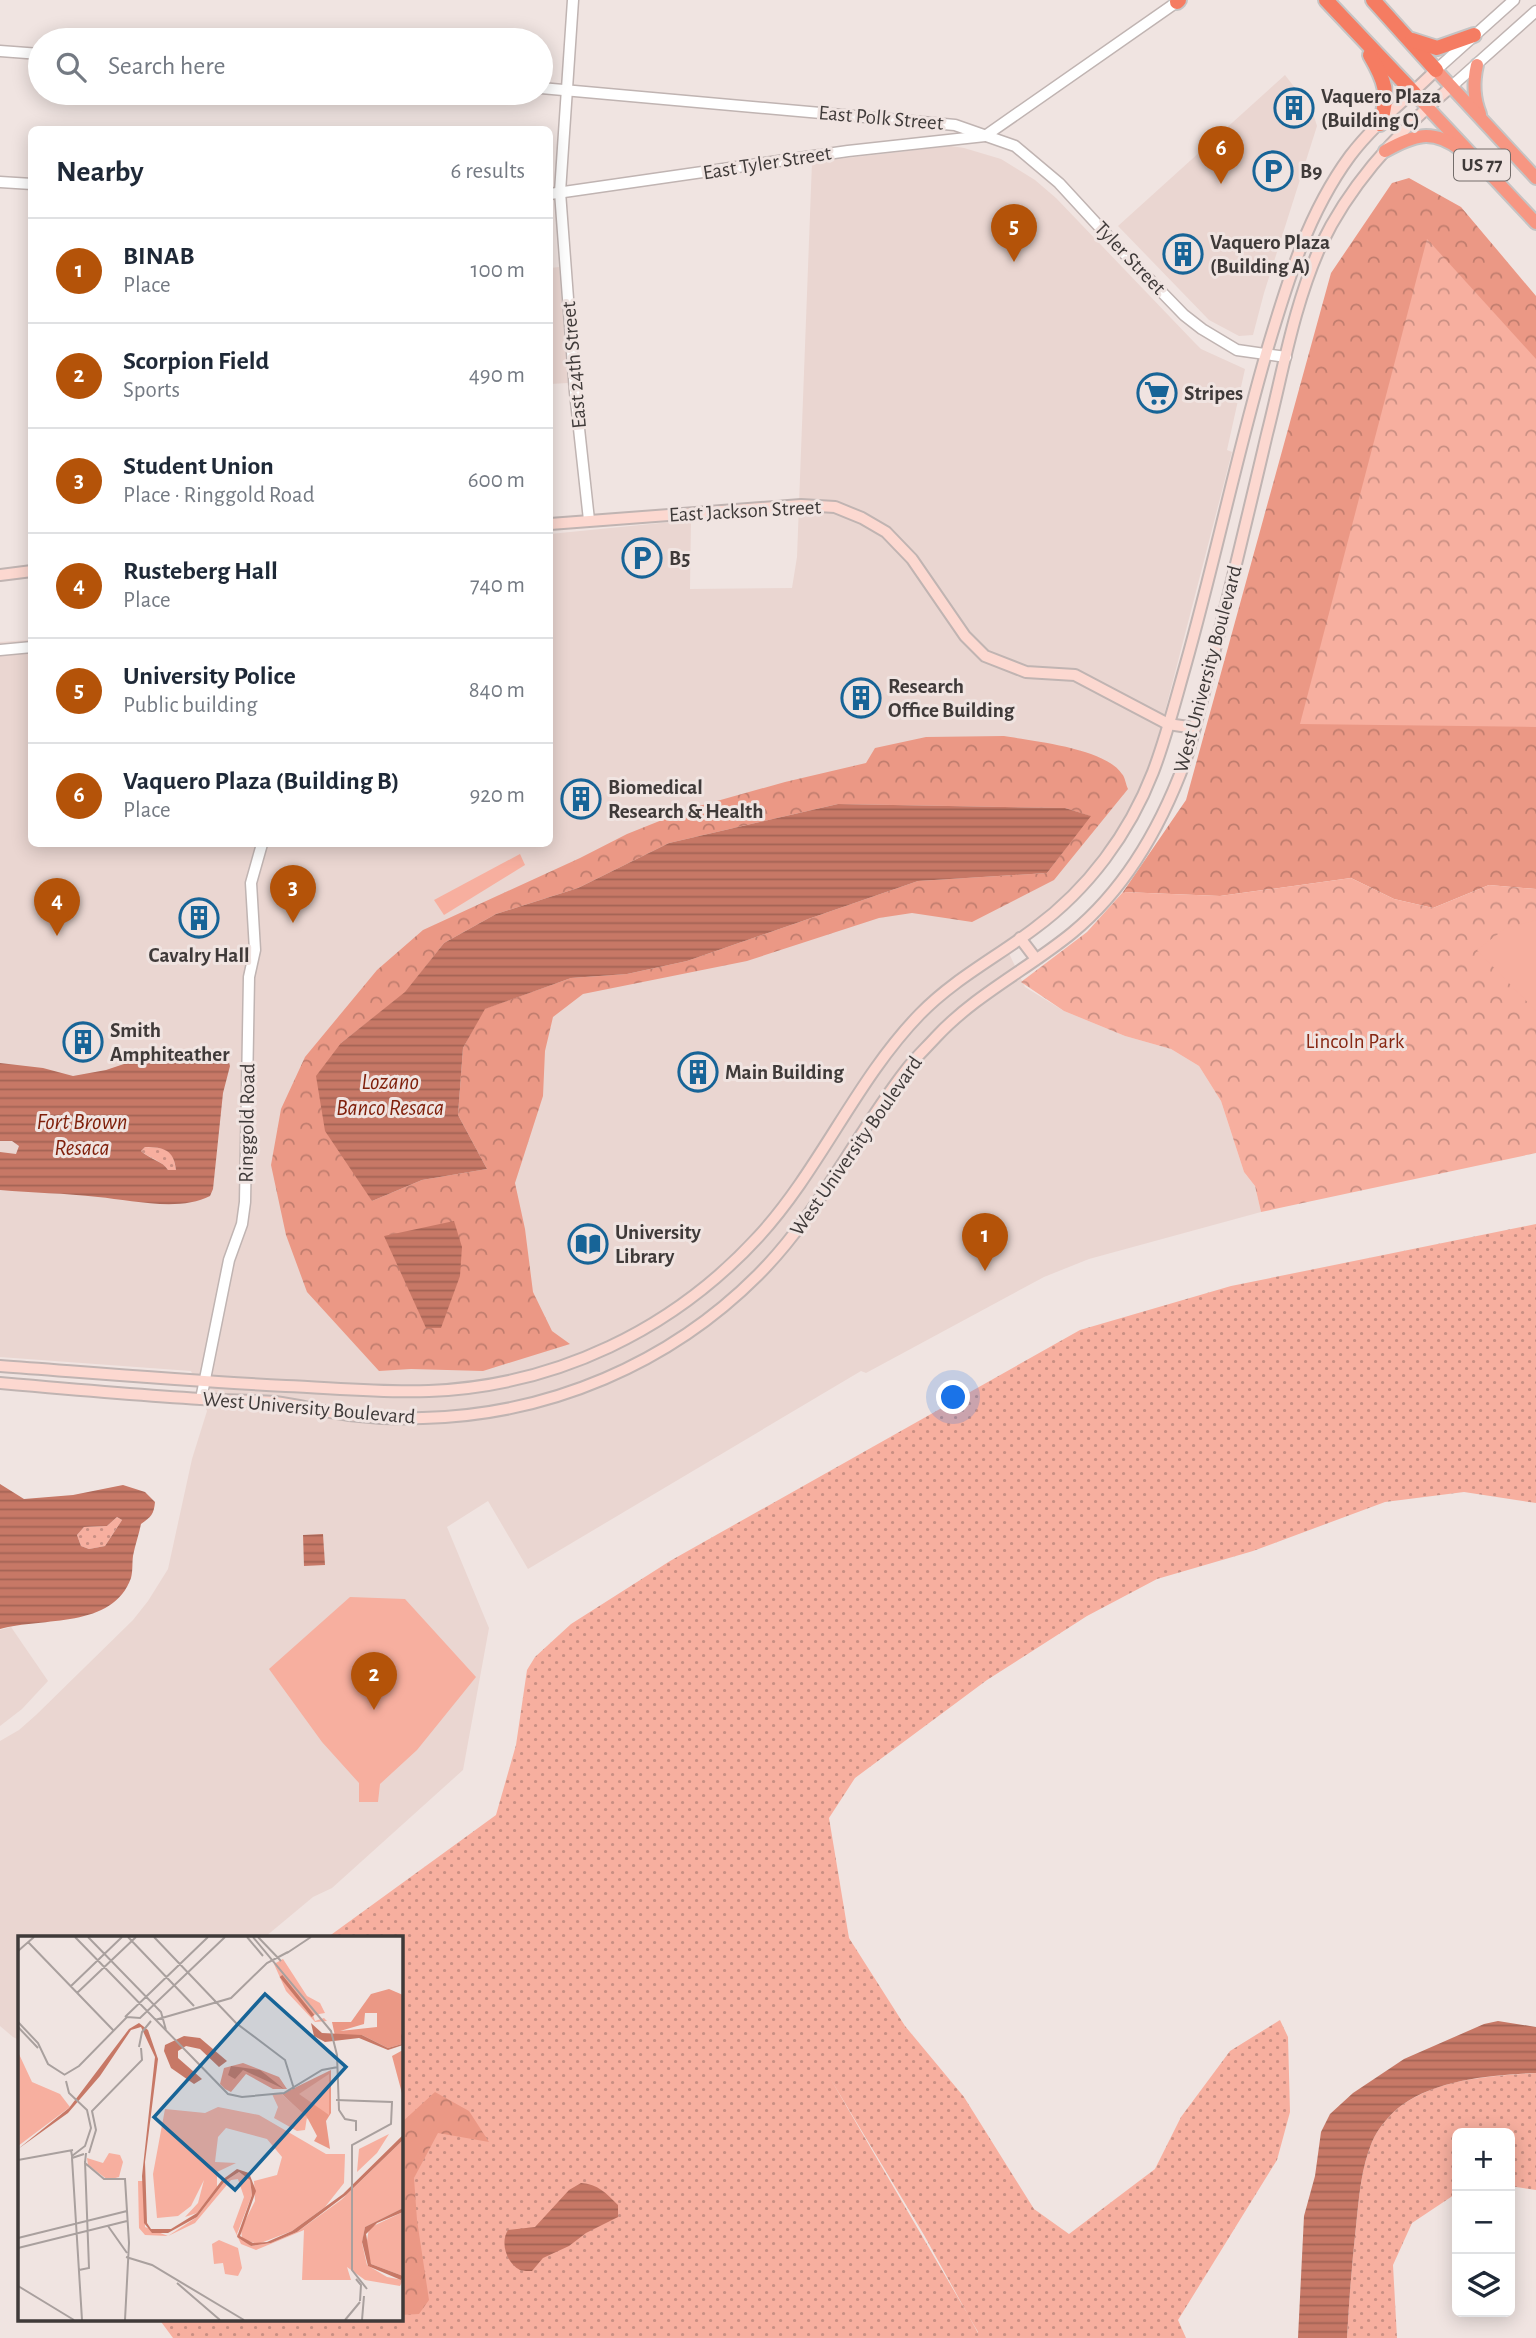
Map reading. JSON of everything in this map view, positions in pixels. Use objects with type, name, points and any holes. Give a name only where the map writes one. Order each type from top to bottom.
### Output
[{"type":"highway","points":[[1326,0],[1413,93]]},
{"type":"highway","points":[[1373,0],[1436,70]]},
{"type":"highway","points":[[1359,35],[1384,80],[1385,109],[1380,124]]},
{"type":"highway","points":[[1407,38],[1437,48],[1474,35]]},
{"type":"highway","points":[[1478,65],[1473,80],[1481,118]]},
{"type":"highway","name":"US 77","points":[[1436,70],[1536,178]]},
{"type":"highway","name":"US 77","points":[[1413,93],[1536,223]]},
{"type":"highway","points":[[1385,151],[1418,135],[1429,135],[1456,146],[1483,166]]},
{"type":"main road","name":"West University Boulevard","points":[[0,1366],[204,1381],[424,1392],[466,1389],[519,1380],[587,1358],[626,1340],[679,1307],[720,1275],[782,1209],[880,1060],[900,1037],[942,994],[1062,906],[1106,858],[1138,807],[1154,771],[1211,573],[1250,408],[1292,264],[1318,210],[1353,152],[1436,70]]},
{"type":"main road","name":"West University Boulevard","points":[[0,1383],[201,1399],[276,1402],[350,1415],[423,1418],[471,1415],[518,1407],[582,1389],[653,1356],[734,1299],[761,1273],[802,1224],[906,1069],[946,1027],[986,994],[1072,933],[1098,908],[1138,858],[1159,824],[1173,795],[1195,728],[1286,357],[1311,271],[1322,244],[1340,213],[1385,151],[1427,107],[1452,86]]},
{"type":"main road","name":"East Jackson Street","points":[[553,524],[801,505],[835,507],[886,532],[912,559],[965,636],[985,656],[1026,672],[1075,675],[1168,723],[1195,728]]},
{"type":"main road","points":[[0,575],[28,572]]},
{"type":"main road","points":[[1020,938],[1035,959]]},
{"type":"street","name":"East 24th Street","points":[[573,0],[567,90],[555,193],[589,520]]},
{"type":"street","points":[[1436,70],[1514,0]]},
{"type":"street","points":[[985,136],[1178,1]]},
{"type":"street","points":[[1452,86],[1536,11]]},
{"type":"street","points":[[0,51],[28,53]]},
{"type":"street","name":"East Polk Street","points":[[553,89],[955,125],[985,136]]},
{"type":"street","name":"East Tyler Street","points":[[555,193],[848,151],[985,136]]},
{"type":"street","name":"Tyler Street","points":[[985,136],[1015,146],[1059,183],[1126,256],[1184,314],[1202,328],[1237,350],[1286,357]]},
{"type":"street","points":[[0,182],[28,184]]},
{"type":"street","points":[[0,650],[28,647]]},
{"type":"street","name":"Ringgold Road","points":[[201,1399],[229,1260],[242,1224],[245,1202],[249,977],[255,950],[251,883],[261,847]]},
{"type":"shaded area","points":[[1285,75],[1312,110],[1317,126],[1253,335],[1239,336],[1209,320],[1118,226]]},
{"type":"shaded area","points":[[951,146],[1001,159],[1035,180],[1056,198],[1201,349],[1245,369],[1227,450],[1232,452],[1152,762],[1125,820],[1105,851],[1082,879],[1054,906],[1004,943],[1025,987],[1064,1011],[1125,1036],[1171,1049],[1199,1066],[1221,1101],[1244,1172],[1255,1186],[1261,1212],[1089,1259],[1044,1277],[866,1373],[861,1371],[528,1569],[488,1501],[447,1527],[489,1628],[463,1770],[332,1888],[313,1897],[266,1936],[18,1936],[18,2040],[0,2026],[0,1741],[19,1730],[36,1715],[133,1620],[148,1601],[168,1569],[192,1459],[207,1411],[191,1371],[0,1357],[0,642],[28,640],[28,847],[553,847],[553,534],[691,520],[690,589],[792,588],[797,557],[812,162]]},
{"type":"shaded area","points":[[559,267],[568,383],[553,384],[553,268]]},
{"type":"shaded area","points":[[11,1627],[48,1681],[22,1709],[0,1726],[0,1630]]},
{"type":"green space","points":[[1409,178],[1461,207],[1536,296],[1536,889],[1489,885],[1433,908],[1394,899],[1351,878],[1220,896],[1123,892],[1186,800],[1331,273],[1392,183]]},
{"type":"green space","points":[[1427,239],[1536,359],[1536,727],[1300,724]]},
{"type":"green space","points":[[1004,736],[1068,747],[1113,765],[1123,775],[1128,789],[1054,880],[972,922],[912,913],[879,918],[747,961],[583,994],[553,1017],[545,1051],[543,1096],[515,1183],[525,1229],[533,1292],[552,1331],[570,1344],[483,1371],[379,1371],[307,1292],[286,1235],[271,1165],[281,1109],[305,1057],[377,970],[423,930],[627,834],[692,808],[866,763],[875,748],[926,737]],"holes":[[[838,804],[1065,808],[1090,816],[1047,873],[918,881],[687,961],[627,974],[571,978],[484,1009],[463,1048],[458,1115],[487,1169],[422,1180],[372,1201],[341,1043],[405,993],[444,943],[496,914],[578,888],[669,843]]]},
{"type":"green space","points":[[520,854],[525,865],[444,915],[434,900]]},
{"type":"green space","name":"Lincoln Park","points":[[1351,878],[1394,899],[1433,908],[1489,885],[1536,889],[1536,1153],[1261,1212],[1255,1186],[1244,1172],[1221,1101],[1199,1066],[1171,1049],[1125,1036],[1064,1011],[1021,982],[1087,932],[1123,892],[1220,896]]},
{"type":"green space","points":[[1536,920],[1536,1011],[1477,950],[1506,928]]},
{"type":"green space","points":[[145,1147],[170,1153],[176,1170],[168,1170],[141,1151]]},
{"type":"green space","points":[[1536,1224],[1536,1503],[1464,1492],[1385,1502],[1253,1551],[1157,1579],[1087,1616],[987,1680],[855,1778],[829,1818],[849,1938],[905,2026],[964,2097],[1034,2209],[1069,2234],[1155,2169],[1181,2117],[1230,2051],[1280,2020],[1288,2037],[1290,2112],[1277,2160],[1178,2320],[1186,2338],[173,2338],[160,2320],[402,2320],[402,1936],[329,1936],[496,1815],[516,1745],[527,1670],[535,1657],[571,1624],[670,1561],[1080,1330],[1231,1286]],"holes":[[[830,2078],[924,2235],[968,2315]]]},
{"type":"green space","points":[[117,1517],[122,1520],[105,1546],[89,1549],[81,1546],[77,1535],[84,1527],[107,1526]]},
{"type":"green space","points":[[350,1597],[405,1599],[476,1677],[417,1750],[380,1784],[378,1802],[359,1802],[359,1783],[322,1742],[269,1669]]},
{"type":"green space","points":[[1536,2073],[1536,2190],[1515,2187],[1515,2128],[1452,2128],[1452,2196],[1412,2223],[1393,2265],[1397,2338],[1347,2338],[1361,2183],[1368,2152],[1375,2137],[1389,2117],[1417,2096],[1449,2084],[1502,2075]]},
{"type":"green space","points":[[435,2092],[469,2111],[489,2142],[438,2133],[414,2178],[417,2220],[429,2300],[419,2314],[402,2315],[402,2122]]},
{"type":"water","name":"Lozano Banco Resaca","points":[[838,804],[1065,808],[1091,816],[1047,873],[918,881],[687,961],[627,974],[571,978],[485,1009],[463,1048],[458,1115],[487,1169],[422,1180],[372,1201],[325,1131],[316,1076],[341,1043],[405,992],[444,943],[496,914],[578,888],[669,843]]},
{"type":"water","name":"Fort Brown Resaca","points":[[172,1056],[224,1056],[228,1059],[230,1066],[223,1093],[210,1196],[198,1201],[170,1204],[0,1190],[0,1152],[16,1154],[19,1146],[12,1141],[0,1141],[0,1063],[43,1068],[73,1076],[106,1070],[136,1060]],"holes":[[[145,1147],[167,1151],[173,1158],[176,1170],[168,1170],[141,1151]]]},
{"type":"water","points":[[454,1221],[462,1247],[460,1276],[441,1328],[426,1328],[384,1236]]},
{"type":"water","points":[[0,1484],[24,1499],[73,1495],[123,1485],[145,1492],[155,1502],[151,1515],[141,1524],[131,1578],[122,1594],[109,1606],[75,1618],[0,1629]],"holes":[[[117,1517],[122,1520],[105,1546],[89,1549],[81,1546],[77,1535],[84,1527],[107,1526]]]},
{"type":"water","points":[[323,1534],[325,1565],[304,1566],[303,1535]]},
{"type":"water","points":[[1498,2021],[1536,2027],[1536,2073],[1484,2077],[1432,2089],[1402,2105],[1389,2117],[1368,2152],[1359,2194],[1347,2338],[1298,2338],[1304,2216],[1315,2176],[1321,2132],[1330,2114],[1353,2093],[1404,2059],[1484,2024]]},
{"type":"water","points":[[581,2183],[597,2187],[610,2197],[618,2205],[618,2217],[543,2258],[532,2271],[515,2267],[506,2252],[508,2230],[535,2227],[569,2190]]},
{"type":"place","name":"Vaquero Plaza (Building C)","points":[[1294,108]]},
{"type":"place","name":"B9","points":[[1273,171]]},
{"type":"place","name":"Vaquero Plaza (Building B)","points":[[1221,184]]},
{"type":"place","name":"Vaquero Plaza (Building A)","points":[[1183,254]]},
{"type":"place","name":"University Police","points":[[1014,262]]},
{"type":"place","name":"Stripes","points":[[1157,393]]},
{"type":"place","name":"B5","points":[[642,558]]},
{"type":"place","name":"Research Office Building","points":[[861,698]]},
{"type":"place","name":"Biomedical Research & Health","points":[[581,799]]},
{"type":"place","name":"Cavalry Hall","points":[[199,918]]},
{"type":"place","name":"Student Union","points":[[293,923]]},
{"type":"place","name":"Rusteberg Hall","points":[[57,936]]},
{"type":"place","name":"Smith Amphiteather","points":[[83,1042]]},
{"type":"place","name":"Main Building","points":[[698,1072]]},
{"type":"place","name":"University Library","points":[[588,1244]]},
{"type":"place","name":"BINAB","points":[[985,1271]]},
{"type":"place","name":"Scorpion Field","points":[[374,1710]]}]
